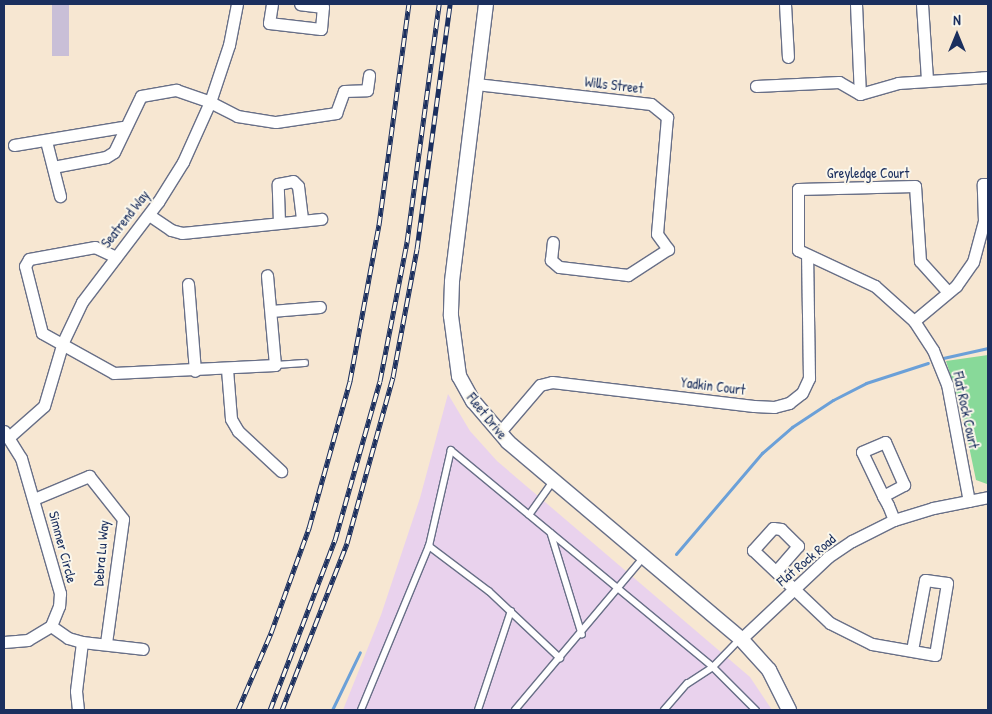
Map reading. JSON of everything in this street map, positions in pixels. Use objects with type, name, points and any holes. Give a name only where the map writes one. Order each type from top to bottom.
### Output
[{"type":"street","name":"Seatrend Way","points":[[7,433],[44,406],[63,342],[82,302],[149,215],[183,162],[210,102],[229,45],[237,4]]},
{"type":"street","points":[[272,4],[269,23],[321,29],[324,7],[300,4]]},
{"type":"street","name":"Fleet Drive","points":[[486,4],[454,265],[452,325],[458,376],[473,401],[499,432],[741,639],[769,670],[788,710]]},
{"type":"street","points":[[785,4],[788,57]]},
{"type":"street","points":[[856,4],[860,94]]},
{"type":"street","points":[[922,4],[926,80]]},
{"type":"street","points":[[53,167],[106,157],[114,152],[124,127],[141,96],[176,90],[210,102],[237,116],[258,120],[312,118],[336,113],[344,91],[367,90],[368,76]]},
{"type":"street","points":[[756,86],[839,82],[860,94],[893,84],[926,80],[988,78]]},
{"type":"street","name":"Wills Street","points":[[476,84],[651,104],[664,112],[668,126],[657,234],[668,249],[628,275],[559,267],[552,260],[553,242]]},
{"type":"street","points":[[14,145],[124,127]]},
{"type":"street","points":[[46,141],[60,196]]},
{"type":"street","points":[[279,222],[278,184],[293,181],[298,186],[302,220]]},
{"type":"street","points":[[914,321],[948,292],[969,269],[980,247],[984,221],[983,184],[988,184]]},
{"type":"street","name":"Greyledge Court","points":[[802,253],[798,188],[915,186],[920,261],[948,292]]},
{"type":"street","points":[[149,215],[170,230],[182,233],[322,219]]},
{"type":"street","points":[[116,256],[95,247],[29,259],[25,266],[42,333],[63,342],[114,373],[195,371],[275,365],[266,275]]},
{"type":"street","name":"Yadkin Court","points":[[499,432],[540,385],[552,382],[754,406],[774,407],[789,404],[802,393],[809,378],[802,253]]},
{"type":"street","name":"Flat Rock Court","points":[[802,253],[867,281],[895,300],[914,321],[933,350],[947,384],[969,501]]},
{"type":"street","points":[[188,284],[195,371]]},
{"type":"street","points":[[271,311],[320,307]]},
{"type":"street","points":[[227,369],[231,419],[238,431],[281,471]]},
{"type":"street","name":"Simmer Circle","points":[[7,433],[21,458],[60,593],[59,606],[50,626]]},
{"type":"street","points":[[883,496],[904,486],[885,442],[862,452],[894,520]]},
{"type":"street","name":"Debra Lu Way","points":[[34,499],[89,476],[123,519],[106,643]]},
{"type":"street","name":"Flat Rock Road","points":[[741,639],[828,557],[894,520],[988,497]]},
{"type":"street","points":[[777,570],[830,623],[854,637],[912,650],[935,654],[947,583],[925,580],[912,650]]},
{"type":"street","points":[[4,642],[28,640],[50,626],[68,638],[82,642],[106,643],[144,649]]},
{"type":"street","points":[[78,710],[76,691],[82,642]]},
{"type":"lane","points":[[275,365],[305,363]]},
{"type":"lane","points":[[362,710],[429,546],[451,450],[713,667],[756,710]]},
{"type":"lane","points":[[529,515],[554,480]]},
{"type":"lane","points":[[551,533],[582,634]]},
{"type":"lane","points":[[429,546],[511,611],[560,658]]},
{"type":"lane","points":[[515,710],[582,634],[644,556]]},
{"type":"lane","points":[[478,710],[511,611]]},
{"type":"lane","points":[[664,710],[687,684],[713,667],[741,639]]},
{"type":"shaded area","points":[[52,4],[69,4],[69,56],[52,56]]},
{"type":"shaded area","points":[[448,394],[470,431],[497,461],[750,677],[772,710],[343,710],[381,615],[420,498]]},
{"type":"green space","points":[[988,355],[987,484],[976,480],[961,408],[946,361]]},
{"type":"waterway","points":[[943,358],[988,348]]},
{"type":"waterway","points":[[676,554],[762,453],[792,427],[833,400],[866,383],[928,363]]},
{"type":"waterway","points":[[332,710],[360,652]]},
{"type":"railway","points":[[238,710],[271,633],[309,528],[350,381],[379,225],[409,4]]},
{"type":"railway","points":[[270,710],[335,540],[380,381],[407,242],[439,4]]},
{"type":"railway","points":[[282,710],[347,543],[393,377],[417,249],[450,4]]}]
